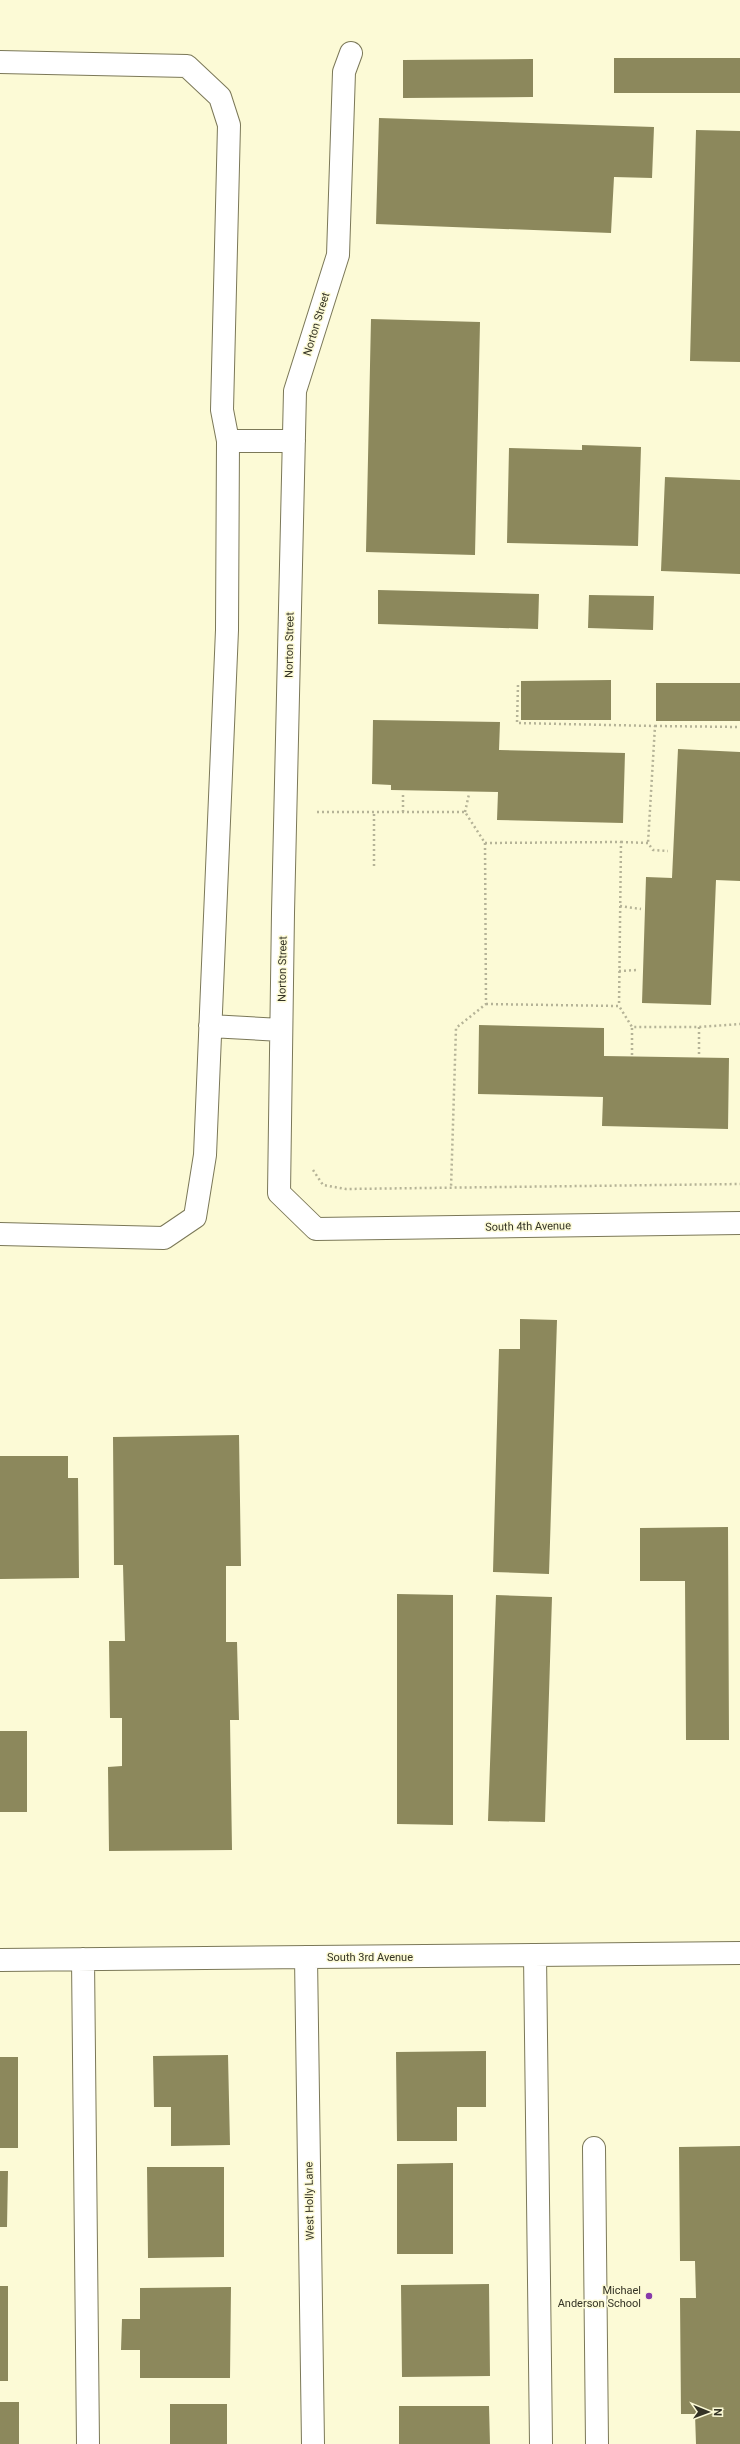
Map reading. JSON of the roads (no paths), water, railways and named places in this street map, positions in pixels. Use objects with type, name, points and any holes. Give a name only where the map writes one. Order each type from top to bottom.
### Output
[{"type":"street","name":"Norton Street","points":[[316,1229],[279,1193],[281,1030],[295,391],[338,255],[344,72],[351,53]]},
{"type":"street","points":[[0,62],[187,66],[220,97],[229,125],[222,410],[228,441],[227,630],[205,1155],[195,1217],[164,1238],[0,1234]]},
{"type":"street","points":[[228,441],[294,441]]},
{"type":"street","points":[[210,1026],[281,1030]]},
{"type":"street","name":"South 4th Avenue","points":[[316,1229],[740,1223]]},
{"type":"street","name":"South 3rd Avenue","points":[[0,1960],[740,1953]]},
{"type":"street","points":[[535,1955],[541,2444]]},
{"type":"street","name":"West Holly Lane","points":[[306,1957],[313,2444]]},
{"type":"street","points":[[83,1959],[88,2444]]},
{"type":"street","points":[[594,2148],[597,2444]]},
{"type":"place","name":"Michael Anderson School","points":[[649,2296]]}]
